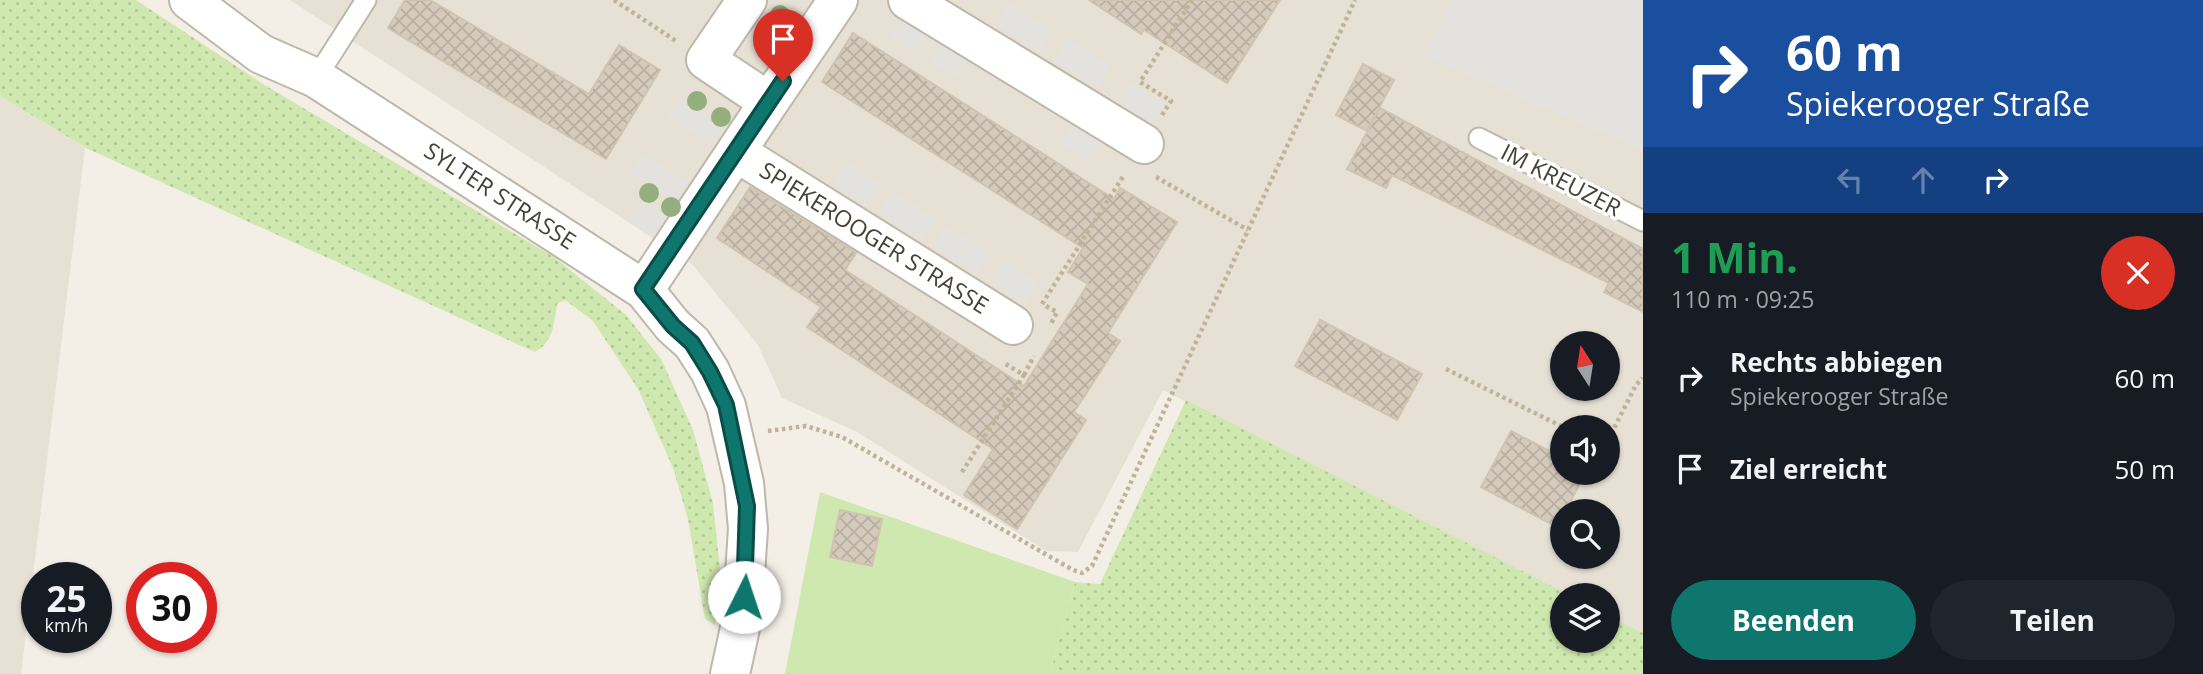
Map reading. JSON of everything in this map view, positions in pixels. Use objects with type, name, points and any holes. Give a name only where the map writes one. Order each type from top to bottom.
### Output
[{"type":"street","points":[[747,0],[706,60],[769,102]]},
{"type":"street","name":"SPIEKEROOGER STRASSE","points":[[643,289],[838,0]]},
{"type":"street","points":[[908,0],[1138,154]]},
{"type":"street","name":"SYLTER STRASSE","points":[[198,6],[261,54],[316,78],[643,289],[673,326],[679,352],[693,384],[732,438],[744,483],[748,529],[742,619],[730,674]]},
{"type":"street","name":"SPIEKEROOGER STRASSE","points":[[736,152],[1013,325]]},
{"type":"lane","points":[[316,78],[366,0]]},
{"type":"lane","name":"IM KREUZER","points":[[1479,138],[1643,222]]},
{"type":"path","points":[[614,0],[706,60]]},
{"type":"path","points":[[962,472],[1024,375],[994,356],[1031,297],[1042,304],[1171,101],[1140,82],[1192,0]]},
{"type":"path","points":[[732,438],[806,426],[842,437],[988,524],[1082,573],[1092,566],[1355,0]]},
{"type":"path","points":[[1138,154],[1248,230]]},
{"type":"path","points":[[1446,369],[1550,421]]},
{"type":"path","points":[[1620,416],[1636,385],[1643,378]]},
{"type":"shaded area","points":[[290,0],[1643,0],[1643,633],[1620,621],[1620,583],[1550,583],[1550,585],[1163,390],[1078,552],[1046,551],[857,432],[782,398],[758,345],[692,264]]},
{"type":"shaded area","points":[[1452,0],[1643,0],[1643,150],[1424,56]]},
{"type":"shaded area","points":[[1010,4],[1053,32],[1039,53],[996,25]]},
{"type":"shaded area","points":[[904,13],[930,30],[915,51],[890,35]]},
{"type":"shaded area","points":[[757,14],[803,42],[791,62],[745,34]]},
{"type":"shaded area","points":[[944,38],[970,55],[955,77],[930,60]]},
{"type":"shaded area","points":[[1068,39],[1111,67],[1097,89],[1053,61]]},
{"type":"shaded area","points":[[1132,82],[1165,104],[1151,126],[1118,104]]},
{"type":"shaded area","points":[[0,96],[85,148],[35,562],[21,562],[21,653],[24,653],[21,674],[0,674]]},
{"type":"shaded area","points":[[680,97],[726,125],[714,145],[668,117]]},
{"type":"shaded area","points":[[1076,121],[1102,138],[1087,160],[1062,143]]},
{"type":"shaded area","points":[[643,154],[689,182],[677,202],[631,174]]},
{"type":"shaded area","points":[[848,163],[881,184],[866,207],[833,185]]},
{"type":"shaded area","points":[[893,191],[936,219],[921,241],[878,213]]},
{"type":"shaded area","points":[[644,198],[679,221],[664,244],[629,221]]},
{"type":"shaded area","points":[[947,226],[990,254],[976,275],[933,247]]},
{"type":"shaded area","points":[[1004,261],[1037,282],[1023,305],[990,283]]},
{"type":"green space","points":[[0,0],[136,0],[263,84],[554,257],[626,315],[661,359],[693,430],[713,503],[721,580],[715,625],[705,619],[688,519],[673,468],[638,389],[593,321],[565,300],[557,304],[550,337],[535,352],[86,148],[0,96]]},
{"type":"green space","points":[[1186,400],[1550,585],[1550,653],[1620,653],[1620,621],[1643,633],[1643,674],[1050,674],[1075,582],[1100,584]]},
{"type":"green space","points":[[820,492],[1075,582],[1050,674],[785,674]]},
{"type":"building","points":[[405,0],[430,0],[589,94],[619,45],[660,70],[606,159],[388,28]]},
{"type":"building","points":[[1089,0],[1280,0],[1227,83],[1144,30],[1141,34]]},
{"type":"building","points":[[853,33],[1114,199],[1120,188],[1177,222],[1108,333],[1120,341],[1074,412],[1086,420],[1017,529],[964,495],[993,449],[807,327],[821,307],[717,238],[750,187],[856,253],[845,270],[1024,386],[1088,284],[1068,272],[1083,248],[822,82]]},
{"type":"building","points":[[1363,64],[1394,80],[1367,131],[1336,115]]},
{"type":"building","points":[[1380,108],[1643,249],[1643,312],[1604,292],[1609,283],[1392,175],[1386,188],[1347,169]]},
{"type":"building","points":[[1320,320],[1422,374],[1397,420],[1295,366]]},
{"type":"building","points":[[1511,431],[1550,451],[1550,485],[1579,485],[1572,499],[1550,499],[1550,523],[1481,487]]},
{"type":"building","points":[[840,510],[882,519],[872,566],[830,557]]},
{"type":"route","points":[[744,597],[747,506],[726,405],[692,343],[673,326],[643,289],[783,81]]}]
